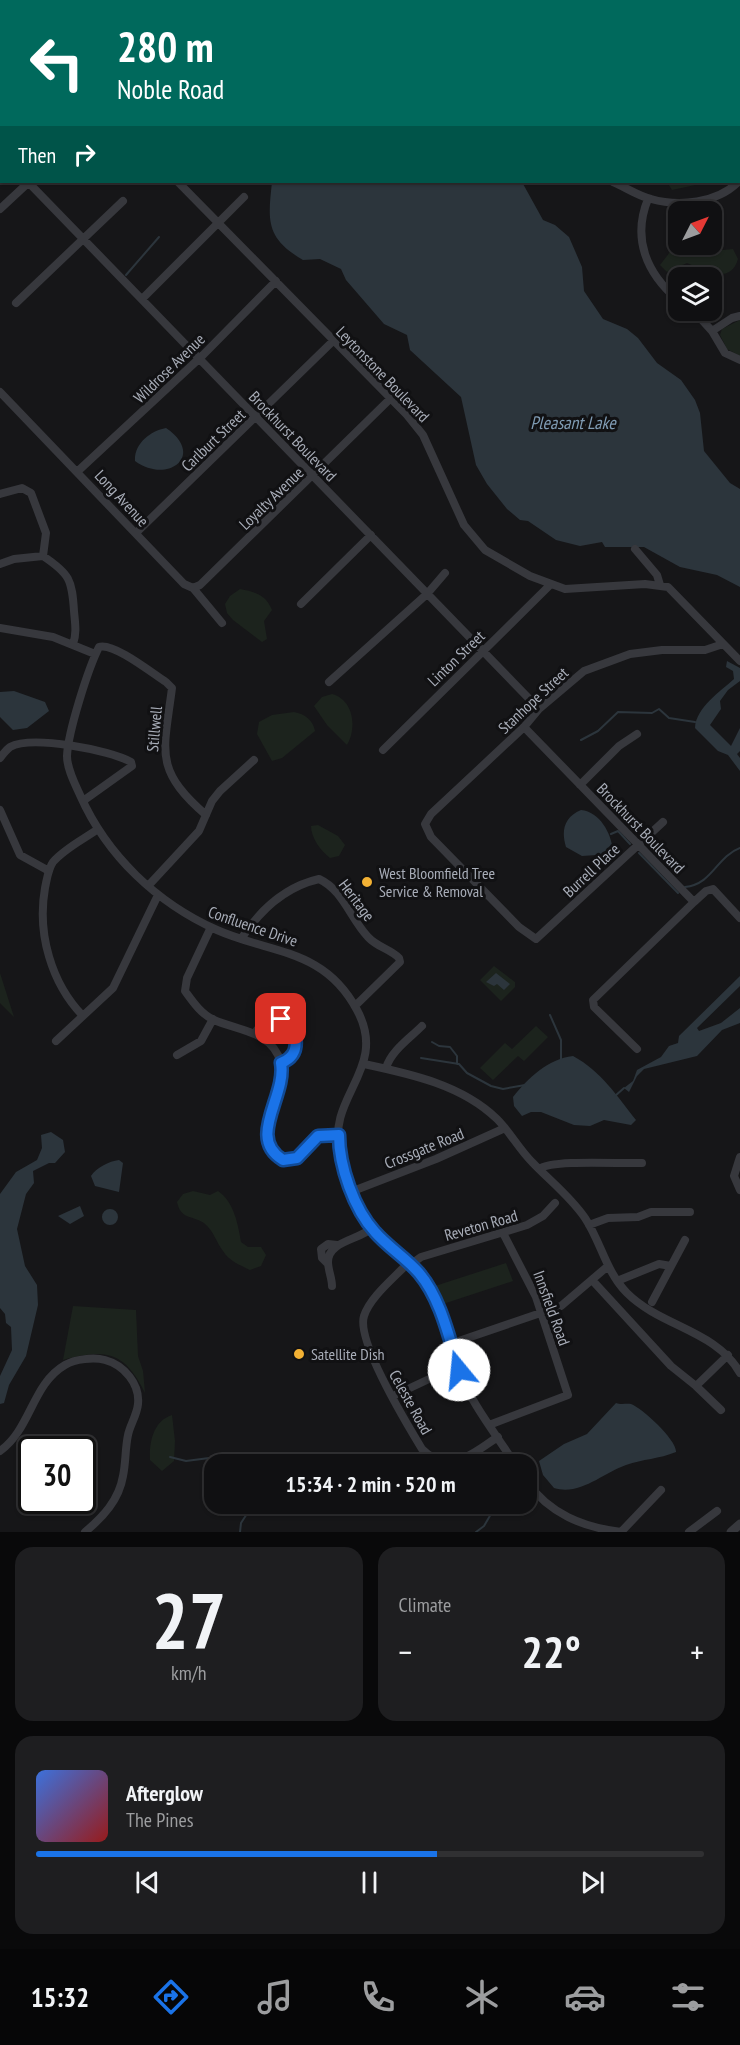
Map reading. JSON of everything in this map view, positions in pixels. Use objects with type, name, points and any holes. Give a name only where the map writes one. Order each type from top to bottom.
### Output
[{"type":"street","points":[[0,209],[27,183]]},
{"type":"street","name":"Brockhurst Boulevard","points":[[29,183],[538,709]]},
{"type":"street","name":"Leytonstone Boulevard","points":[[179,183],[390,398],[423,435],[453,507],[471,535],[485,550],[549,586],[565,589],[660,585]]},
{"type":"street","points":[[631,185],[648,199],[678,202],[712,198],[724,193],[736,183]]},
{"type":"street","points":[[142,299],[244,197]]},
{"type":"street","points":[[648,199],[641,223],[643,250],[649,267],[668,289]]},
{"type":"street","points":[[16,303],[123,201]]},
{"type":"street","name":"Wildrose Avenue","points":[[78,471],[276,281]]},
{"type":"street","points":[[712,331],[732,318],[740,316]]},
{"type":"street","points":[[703,321],[725,353],[740,360]]},
{"type":"street","name":"Carlburt Street","points":[[136,533],[333,341]]},
{"type":"street","name":"Long Avenue","points":[[0,392],[184,584],[193,588],[222,623]]},
{"type":"street","name":"Loyalty Avenue","points":[[193,588],[200,585],[390,398]]},
{"type":"street","points":[[0,494],[22,488],[31,493],[46,533],[43,556]]},
{"type":"street","points":[[301,604],[371,535]]},
{"type":"street","points":[[635,549],[657,575],[660,585],[674,591],[740,661]]},
{"type":"street","points":[[0,564],[14,559],[43,556],[64,571],[71,582],[76,631],[73,644]]},
{"type":"street","points":[[329,682],[427,594],[445,573]]},
{"type":"street","name":"Linton Street","points":[[382,750],[549,586]]},
{"type":"street","points":[[0,628],[52,637],[95,654]]},
{"type":"street","name":"Stanhope Street","points":[[539,938],[532,938],[511,919],[431,837],[425,824],[431,814],[524,727],[538,709],[584,671],[604,662],[646,651],[705,650],[723,644]]},
{"type":"street","name":"Stillwell","points":[[95,654],[99,647],[104,645],[115,649],[172,688],[165,723],[165,763],[178,788],[206,815]]},
{"type":"street","name":"Confluence Drive","points":[[95,654],[71,729],[69,766],[82,801],[98,829],[117,857],[158,895],[181,911],[211,927],[241,939],[276,947],[305,959],[330,977],[355,1006],[363,1024],[366,1040],[364,1064]]},
{"type":"street","name":"Brockhurst Boulevard","points":[[524,727],[694,902]]},
{"type":"street","points":[[580,785],[619,746],[637,734]]},
{"type":"street","points":[[0,758],[9,748],[35,743],[92,750],[131,762],[132,765],[82,801]]},
{"type":"street","points":[[148,886],[199,831],[220,791],[254,760]]},
{"type":"street","points":[[0,810],[20,855],[49,871]]},
{"type":"street","name":"Burrell Place","points":[[539,938],[663,822]]},
{"type":"street","points":[[83,1016],[65,997],[47,946],[44,907],[49,871],[53,862],[98,829]]},
{"type":"street","name":"Heritage","points":[[241,939],[262,912],[292,887],[319,879],[329,884],[376,946],[399,958],[400,962],[355,1006]]},
{"type":"street","points":[[637,1049],[600,1014],[592,1002],[705,891],[713,889],[740,918]]},
{"type":"street","points":[[56,1041],[117,982],[158,895]]},
{"type":"street","points":[[211,927],[187,978],[185,990],[200,1010],[213,1019],[255,1033],[272,1046],[281,1063],[278,1095],[265,1135],[269,1147],[283,1160],[297,1158],[318,1136],[339,1135]]},
{"type":"street","points":[[255,1033],[261,1024],[272,1018],[281,1019],[291,1026],[296,1036],[296,1051],[293,1056],[281,1063]]},
{"type":"street","points":[[177,1055],[201,1041],[213,1019]]},
{"type":"street","points":[[386,1068],[388,1060],[422,1026]]},
{"type":"street","points":[[509,1454],[467,1388],[436,1302],[418,1273],[372,1228],[353,1191],[339,1149],[339,1118],[364,1064],[386,1068],[453,1089],[483,1107],[505,1128],[539,1169],[565,1192],[589,1225],[608,1266],[626,1292],[652,1313],[708,1339],[728,1355],[740,1373]]},
{"type":"street","name":"Crossgate Road","points":[[353,1191],[436,1160],[505,1128]]},
{"type":"street","points":[[739,1189],[734,1176],[740,1157]]},
{"type":"street","points":[[539,1169],[546,1164],[561,1163],[642,1164]]},
{"type":"street","name":"Reveton Road","points":[[409,1264],[421,1257],[527,1225],[543,1216],[555,1203]]},
{"type":"street","points":[[589,1225],[608,1218],[638,1217],[651,1212],[690,1212]]},
{"type":"street","points":[[332,1286],[328,1264],[336,1245],[363,1236],[372,1228]]},
{"type":"street","name":"Innsfield Road","points":[[489,1425],[568,1395],[524,1270],[503,1233]]},
{"type":"street","points":[[652,1302],[685,1240]]},
{"type":"street","name":"Celeste Road","points":[[409,1264],[369,1306],[362,1323],[374,1361],[422,1449],[431,1458],[442,1462],[462,1459],[498,1437]]},
{"type":"street","points":[[617,1281],[659,1264],[671,1266]]},
{"type":"street","points":[[450,1344],[561,1306],[608,1266]]},
{"type":"street","points":[[592,1280],[671,1366],[721,1410]]},
{"type":"street","points":[[696,1386],[728,1355]]},
{"type":"street","points":[[0,1452],[25,1424],[39,1392],[50,1376],[66,1364],[96,1358],[122,1368],[131,1377],[137,1391],[138,1405],[128,1434],[123,1477],[108,1511],[85,1532]]},
{"type":"street","points":[[393,1396],[446,1371]]},
{"type":"street","points":[[537,1494],[544,1502],[570,1520],[616,1532],[661,1490]]},
{"type":"street","points":[[689,1532],[717,1511]]},
{"type":"street","points":[[731,1532],[740,1524]]},
{"type":"shaded area","points":[[668,183],[704,183],[672,190]]},
{"type":"shaded area","points":[[733,249],[738,259],[729,272],[723,274],[722,267],[697,267],[687,263],[678,267],[668,267],[667,272],[660,265],[668,255],[722,255],[722,250]]},
{"type":"shaded area","points":[[740,320],[740,356],[727,349],[720,335],[722,329]]},
{"type":"shaded area","points":[[240,589],[260,595],[272,610],[264,621],[267,639],[262,642],[227,613],[225,604],[230,596]]},
{"type":"shaded area","points":[[332,694],[345,702],[352,715],[352,731],[347,745],[327,725],[314,706],[322,697]]},
{"type":"shaded area","points":[[294,712],[308,718],[315,731],[282,758],[272,761],[257,734],[259,722],[272,715]]},
{"type":"shaded area","points":[[318,825],[338,836],[345,845],[339,856],[330,858],[317,844],[311,826]]},
{"type":"shaded area","points":[[494,966],[515,982],[515,987],[501,1001],[480,980]]},
{"type":"shaded area","points":[[0,973],[14,1017],[0,1003]]},
{"type":"shaded area","points":[[536,1026],[548,1037],[524,1061],[518,1056],[493,1080],[480,1068],[505,1043],[512,1049]]},
{"type":"shaded area","points":[[193,1191],[210,1195],[218,1191],[228,1201],[241,1242],[248,1247],[261,1247],[266,1255],[261,1266],[250,1270],[232,1260],[225,1254],[213,1233],[204,1223],[181,1212],[177,1202],[183,1194]]},
{"type":"shaded area","points":[[506,1263],[513,1281],[443,1304],[435,1286]]},
{"type":"shaded area","points":[[73,1306],[136,1310],[138,1356],[143,1371],[145,1393],[130,1369],[122,1361],[113,1357],[91,1354],[63,1360]]},
{"type":"shaded area","points":[[172,1415],[175,1441],[174,1461],[162,1471],[150,1460],[150,1447],[156,1427]]},
{"type":"water","name":"Pleasant Lake","points":[[272,183],[523,183],[543,220],[555,225],[569,237],[582,267],[584,291],[603,319],[627,329],[638,338],[657,363],[681,380],[695,400],[700,413],[704,451],[730,483],[740,489],[740,587],[717,575],[680,567],[644,547],[605,547],[602,542],[580,546],[556,540],[528,521],[520,520],[507,509],[487,484],[476,465],[461,397],[410,350],[407,335],[384,324],[346,280],[341,269],[320,259],[303,260],[282,244],[275,236],[272,227],[270,207]]},
{"type":"water","points":[[166,428],[178,438],[183,448],[178,464],[159,470],[147,468],[135,461],[137,449],[144,439]]},
{"type":"water","points":[[727,661],[740,668],[740,681],[728,690],[720,701],[721,709],[710,725],[731,746],[740,728],[740,751],[737,754],[740,758],[740,771],[728,755],[718,751],[695,728],[696,720],[704,706],[734,679],[733,671],[726,667]]},
{"type":"water","points":[[14,691],[45,702],[49,711],[27,728],[13,730],[0,717],[0,692]]},
{"type":"water","points":[[581,810],[594,815],[603,824],[612,843],[611,854],[582,856],[566,847],[565,825],[571,816]]},
{"type":"water","points":[[496,973],[510,984],[504,990],[497,984],[494,986],[486,982]]},
{"type":"water","points":[[740,976],[740,986],[697,1028],[699,1031],[721,1023],[740,1008],[740,1023],[722,1030],[697,1056],[644,1069],[637,1076],[629,1092],[624,1088],[633,1081],[637,1070],[661,1057],[669,1046],[678,1043],[679,1036]]},
{"type":"water","points":[[573,1056],[592,1069],[615,1093],[636,1120],[631,1125],[604,1120],[590,1126],[574,1125],[541,1112],[531,1112],[522,1116],[514,1106],[513,1097],[532,1076],[547,1065]]},
{"type":"water","points":[[51,1132],[63,1140],[65,1152],[55,1163],[49,1163],[33,1171],[34,1183],[26,1194],[17,1229],[25,1266],[37,1285],[38,1305],[26,1356],[9,1385],[4,1403],[0,1404],[0,1376],[12,1350],[11,1327],[6,1323],[5,1314],[0,1308],[0,1194],[16,1172],[37,1160],[42,1148],[41,1135]]},
{"type":"water","points":[[119,1160],[123,1163],[119,1192],[95,1186],[91,1176],[93,1173],[103,1165]]},
{"type":"water","points":[[80,1206],[84,1216],[70,1224],[58,1216]]},
{"type":"water","points":[[107,1209],[113,1209],[118,1217],[116,1223],[107,1225],[102,1220],[102,1214]]},
{"type":"water","points":[[616,1403],[631,1404],[643,1412],[671,1440],[676,1452],[626,1465],[573,1489],[554,1488],[543,1475],[539,1461],[564,1444],[587,1434]]},
{"type":"waterway","points":[[126,275],[159,237]]},
{"type":"waterway","points":[[581,740],[598,731],[618,712],[652,713],[659,709],[669,718],[695,722]]},
{"type":"waterway","points":[[611,834],[618,831],[630,844]]},
{"type":"waterway","points":[[685,887],[702,881],[725,857],[740,848]]},
{"type":"waterway","points":[[639,853],[678,893]]},
{"type":"waterway","points":[[550,1015],[561,1040],[561,1059]]},
{"type":"waterway","points":[[432,1042],[439,1046],[450,1047],[457,1056],[457,1064]]},
{"type":"waterway","points":[[421,1058],[459,1064],[467,1073],[491,1086],[503,1089],[525,1085]]},
{"type":"waterway","points":[[615,1096],[624,1088]]},
{"type":"waterway","points":[[170,1457],[186,1461],[204,1459]]},
{"type":"waterway","points":[[240,1532],[241,1523],[247,1514]]},
{"type":"waterway","points":[[476,1532],[484,1526],[491,1514]]},
{"type":"place","name":"West Bloomfield Tree Service & Removal","points":[[367,882]]},
{"type":"place","name":"Satellite Dish","points":[[299,1354]]},
{"type":"route","points":[[281,1019],[294,1031],[296,1051],[293,1056],[281,1063],[278,1095],[265,1135],[269,1147],[276,1156],[283,1160],[297,1158],[318,1136],[339,1135],[339,1149],[347,1177],[365,1219],[375,1233],[418,1273],[427,1286],[436,1302],[459,1370]]}]
